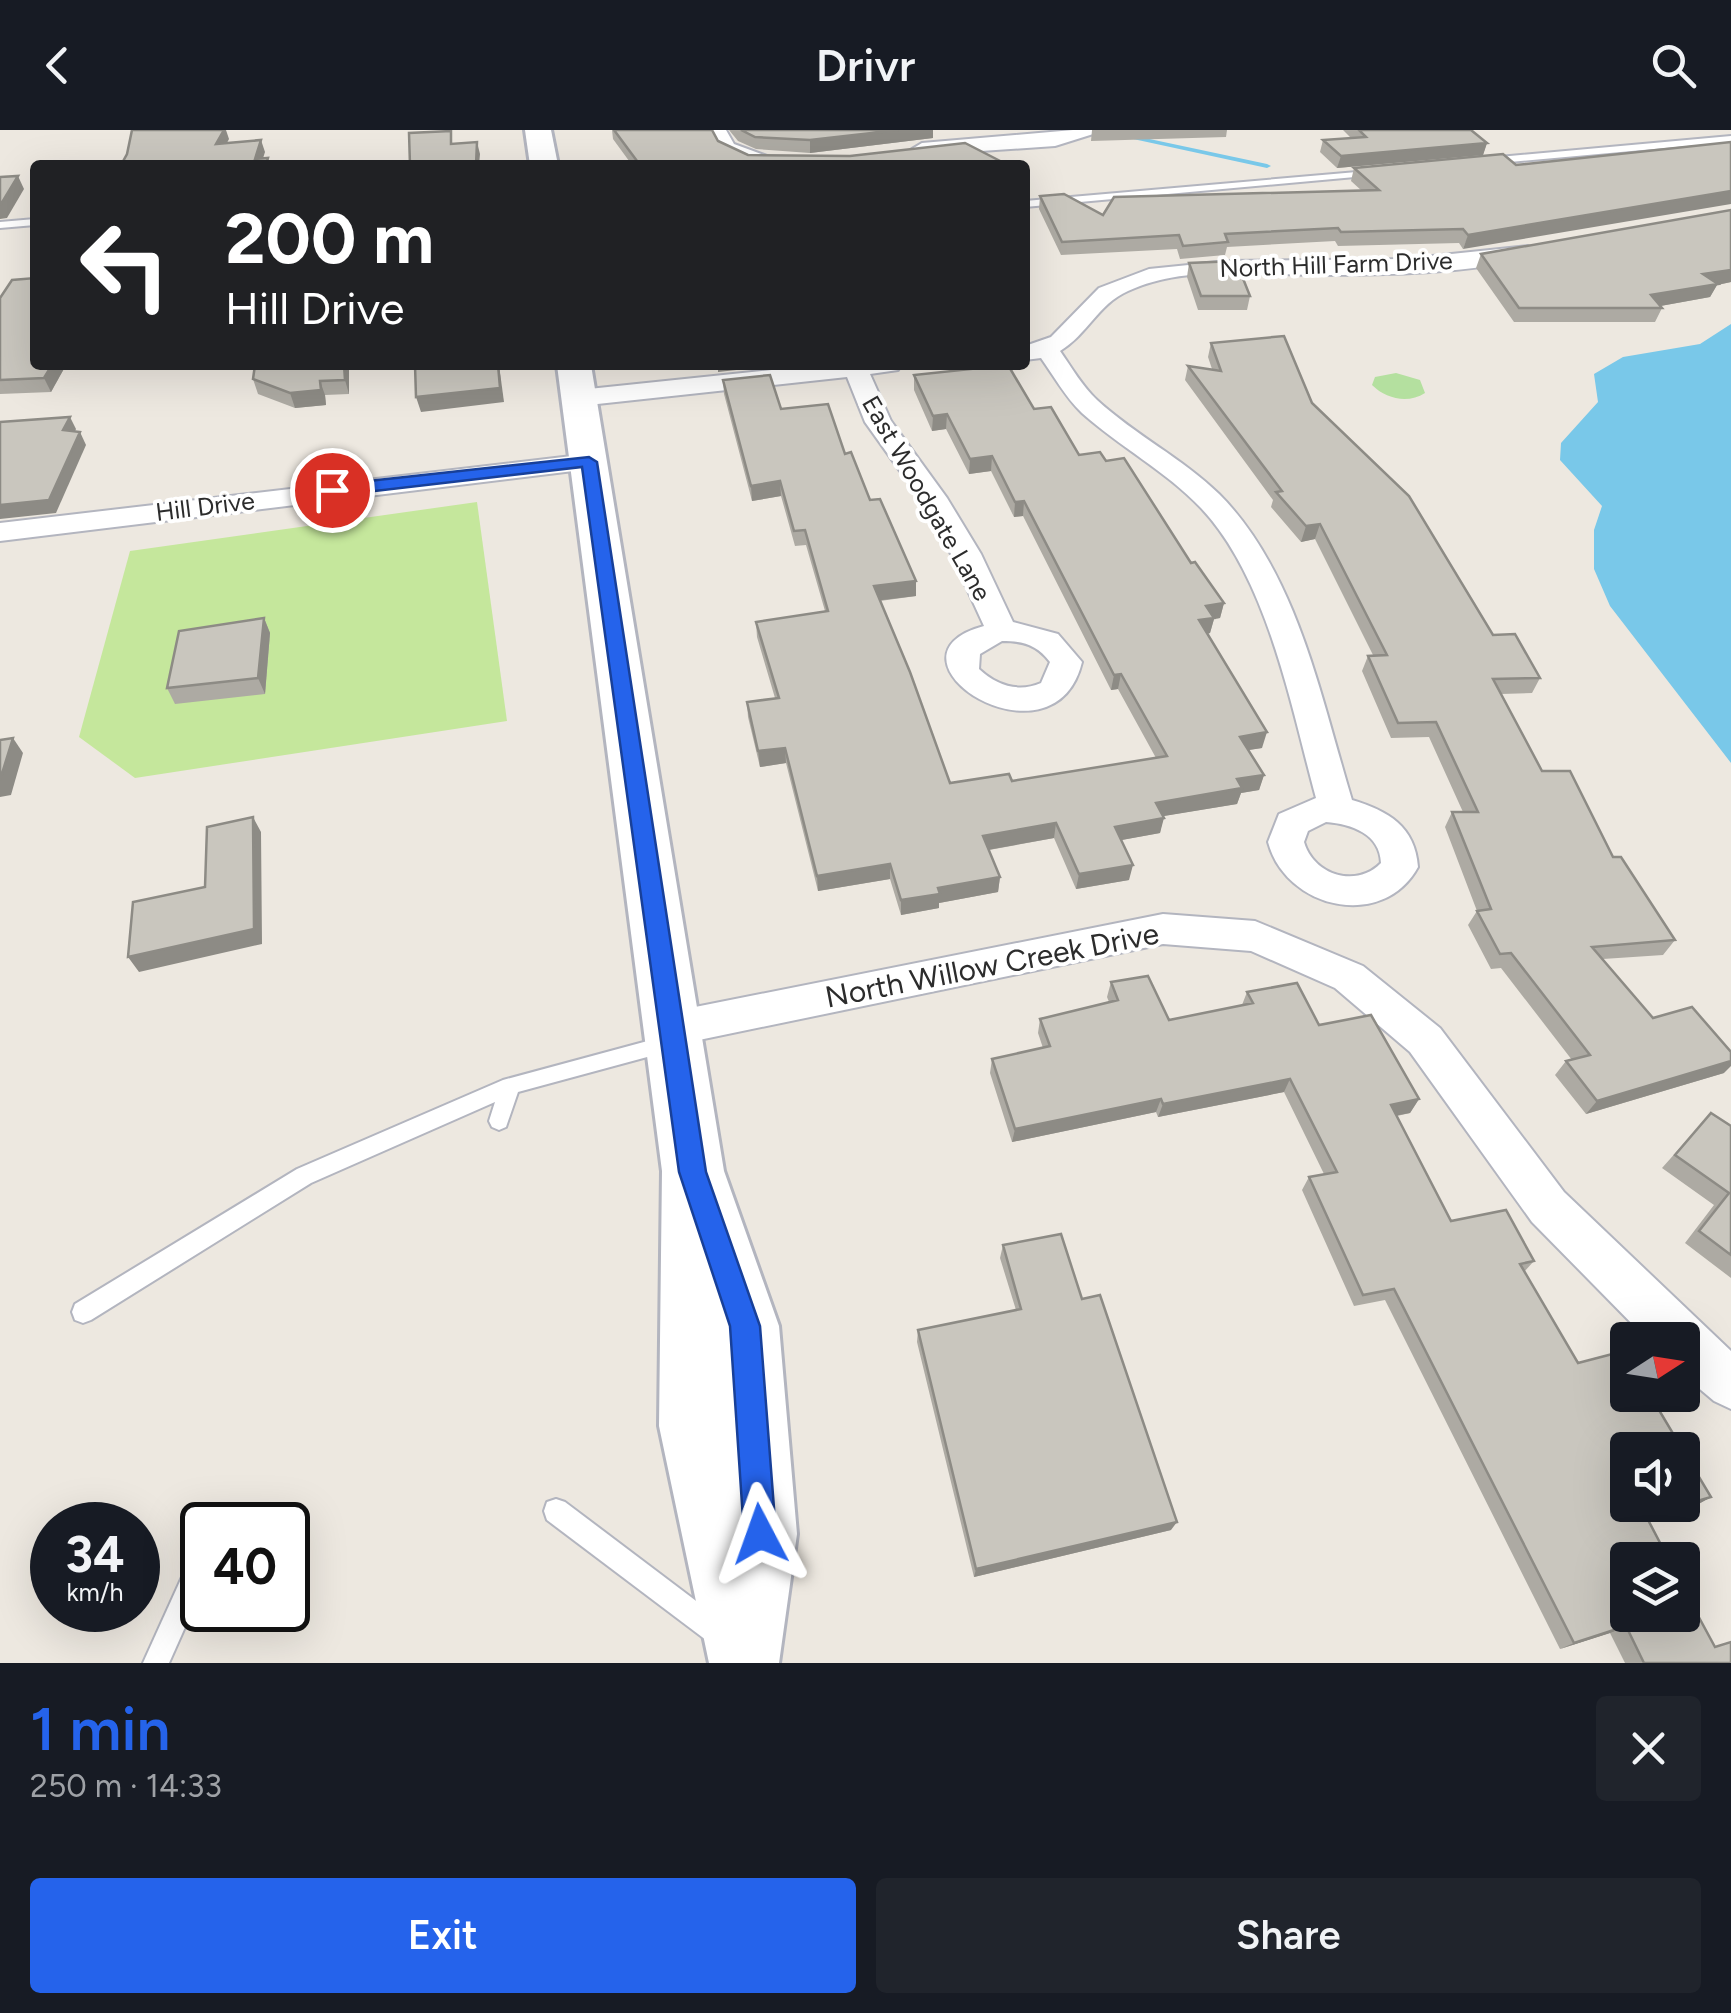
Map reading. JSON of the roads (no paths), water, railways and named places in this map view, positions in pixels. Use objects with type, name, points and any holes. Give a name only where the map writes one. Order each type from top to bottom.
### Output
[{"type":"street","points":[[538,130],[543,160]]},
{"type":"street","points":[[717,130],[727,148],[743,155],[776,160]]},
{"type":"street","points":[[901,152],[1066,139],[1098,130]]},
{"type":"street","name":"North Hill Farm Drive","points":[[1037,352],[1076,327],[1094,302],[1126,281],[1165,273],[1252,265],[1360,268],[1500,258],[1555,248]]},
{"type":"street","points":[[1037,352],[1086,403],[1193,486],[1225,518],[1286,641],[1338,809]]},
{"type":"street","points":[[744,1658],[694,1426],[693,1172],[676,1034],[577,382],[785,370]]},
{"type":"street","name":"East Woodgate Lane","points":[[856,370],[878,422],[933,498],[966,554],[1002,631]]},
{"type":"street","name":"Hill Drive","points":[[0,532],[589,462]]},
{"type":"street","name":"North Willow Creek Drive","points":[[676,1034],[1163,929],[1255,936],[1349,977],[1425,1040],[1548,1206],[1664,1322]]},
{"type":"street","name":"North Willow Creek Drive","points":[[1700,1356],[1731,1384]]},
{"type":"lane","points":[[1482,162],[1731,139]]},
{"type":"lane","points":[[1030,204],[1386,171]]},
{"type":"lane","points":[[0,226],[30,223]]},
{"type":"lane","points":[[83,1312],[304,1176],[510,1086],[676,1034]]},
{"type":"lane","points":[[498,1121],[510,1086]]},
{"type":"lane","points":[[556,1511],[744,1658]]},
{"type":"lane","points":[[156,1663],[180,1610]]},
{"type":"water","points":[[1731,324],[1731,763],[1610,606],[1594,569],[1594,530],[1602,506],[1560,460],[1561,443],[1598,402],[1594,374],[1623,357],[1700,344]]},
{"type":"waterway","points":[[1126,136],[1267,166]]}]
